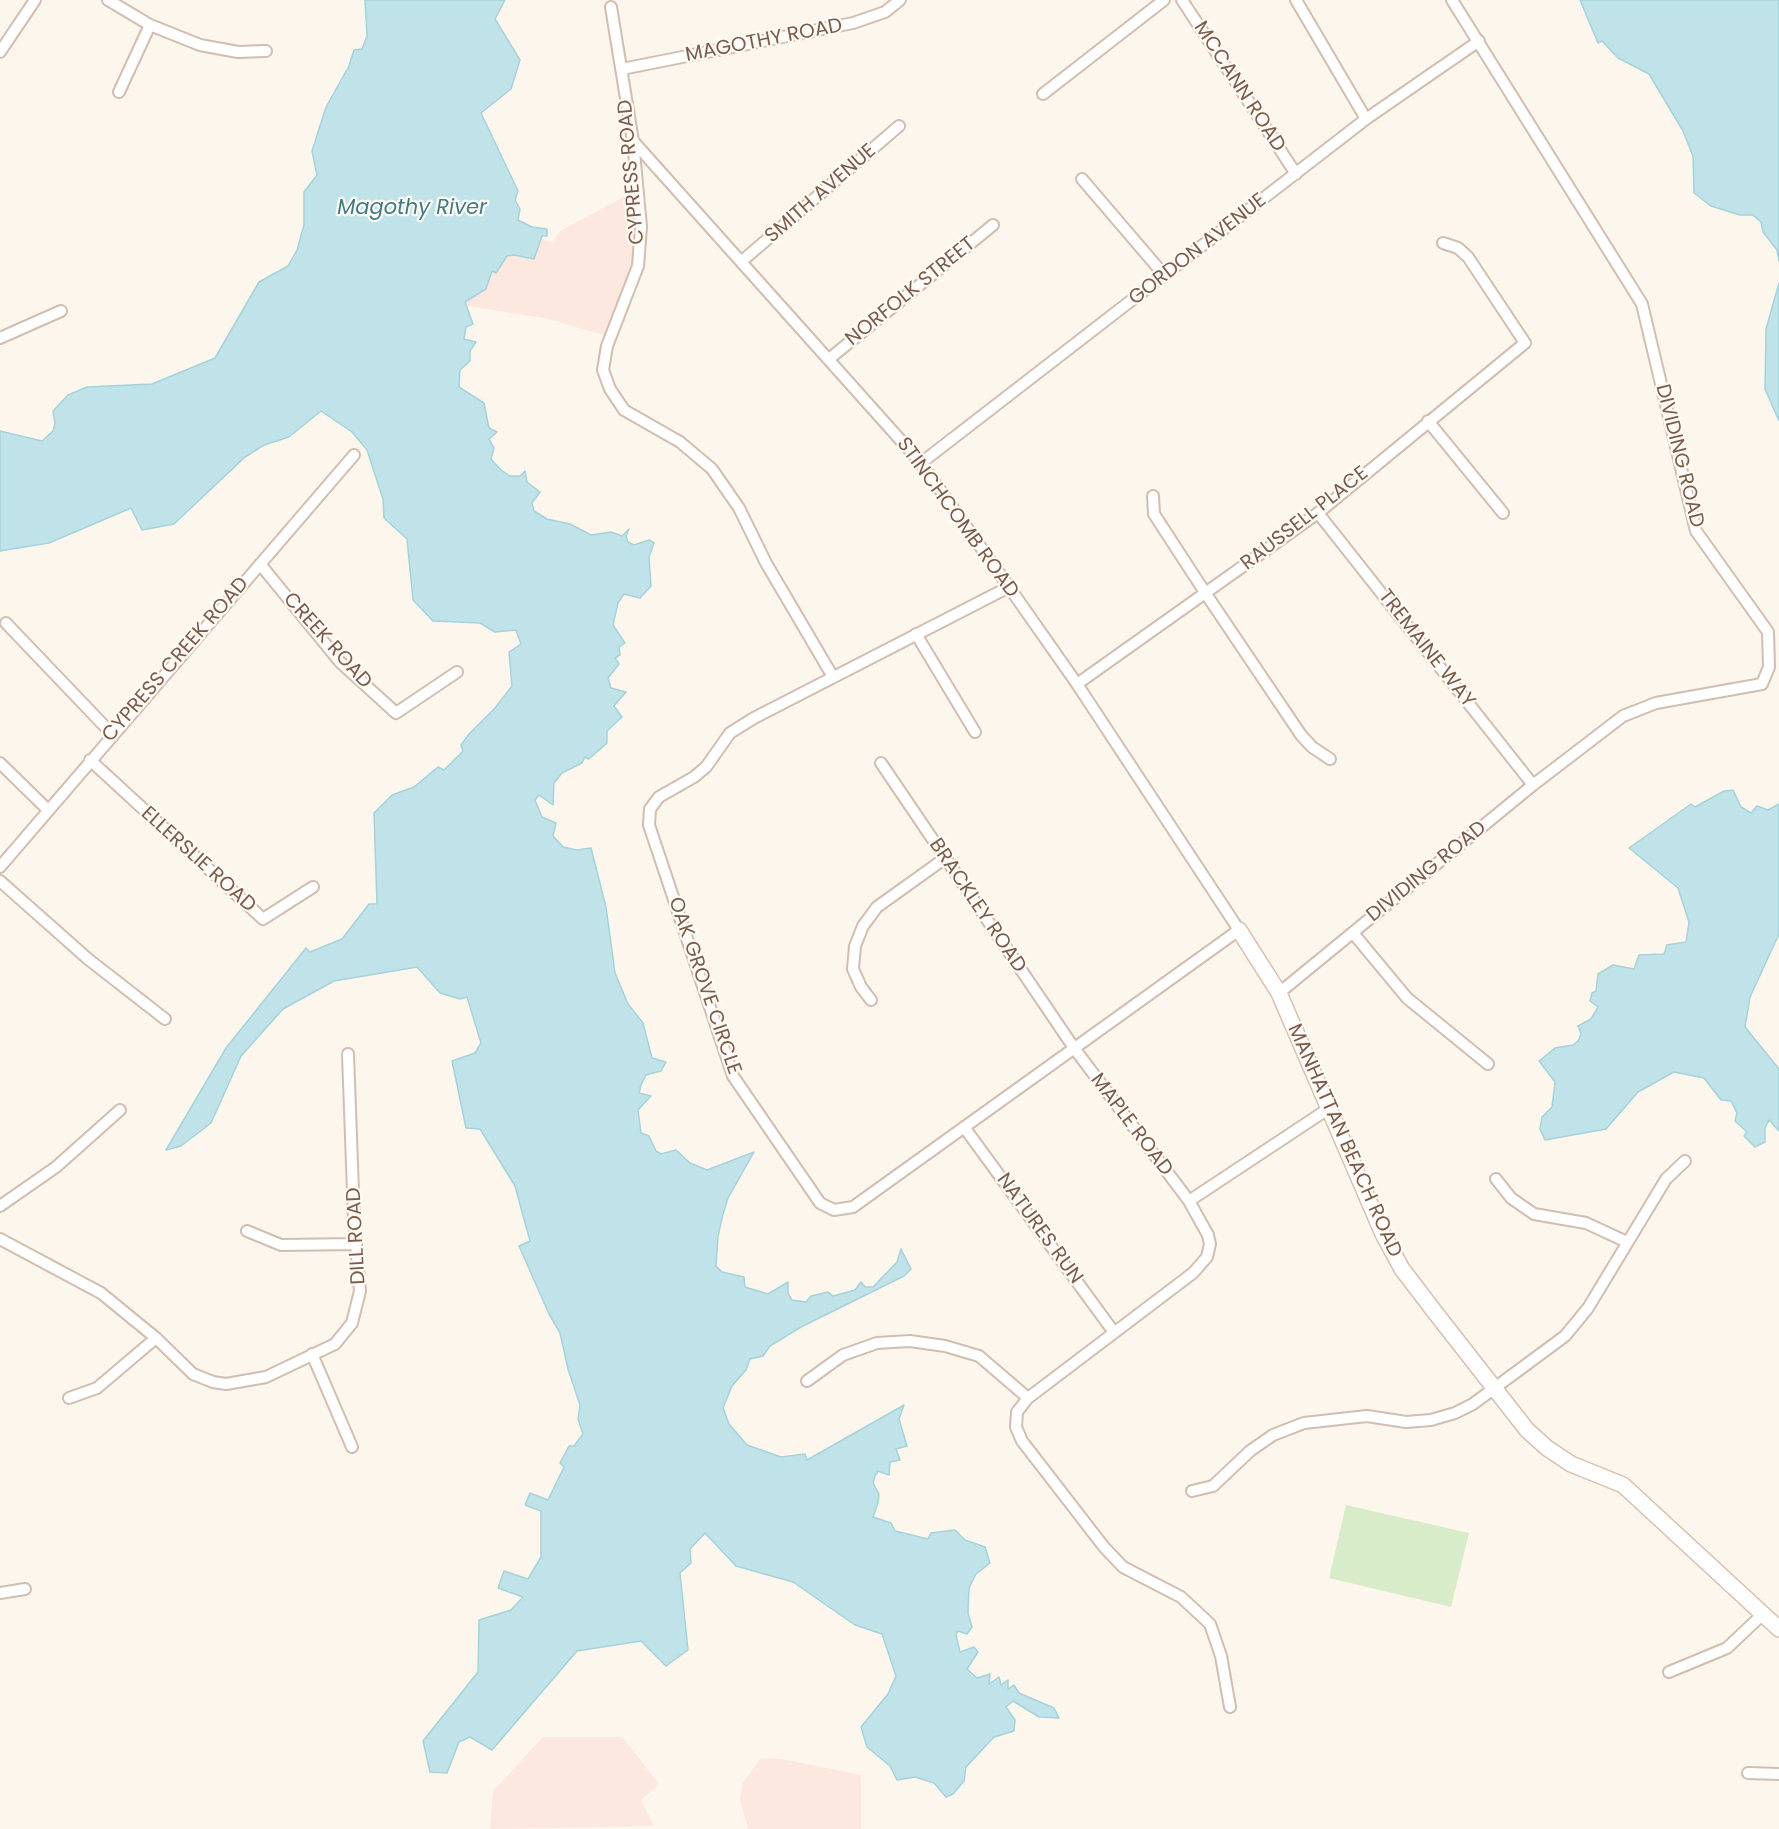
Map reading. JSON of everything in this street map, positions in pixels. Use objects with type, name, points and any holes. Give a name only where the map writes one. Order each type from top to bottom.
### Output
[{"type":"street","points":[[0,52],[35,0]]},
{"type":"street","points":[[108,0],[150,25],[178,38],[222,51],[266,51]]},
{"type":"street","name":"MAGOTHY ROAD","points":[[622,69],[853,23],[885,12],[900,0]]},
{"type":"street","points":[[1043,94],[1164,0]]},
{"type":"street","name":"MCCANN ROAD","points":[[1182,0],[1296,174]]},
{"type":"street","points":[[1296,0],[1366,119]]},
{"type":"street","name":"DIVIDING ROAD","points":[[1279,993],[1533,785],[1623,716],[1656,703],[1762,684],[1769,667],[1768,632],[1696,531],[1641,304],[1452,0]]},
{"type":"street","name":"CYPRESS ROAD","points":[[611,7],[633,141],[641,227],[638,266],[607,346],[603,370],[610,389],[624,410],[680,442],[712,469],[739,508],[766,563],[833,677]]},
{"type":"street","points":[[119,92],[150,25]]},
{"type":"street","name":"GORDON AVENUE","points":[[921,463],[1366,119],[1479,41]]},
{"type":"street","name":"SMITH AVENUE","points":[[742,261],[899,126]]},
{"type":"street","name":"STINCHCOMB ROAD","points":[[633,141],[921,463],[1077,684],[1239,930]]},
{"type":"street","points":[[1082,179],[1165,276]]},
{"type":"street","name":"NORFOLK STREET","points":[[829,359],[993,225]]},
{"type":"street","name":"RAUSSELL PLACE","points":[[1077,684],[1318,513],[1525,343],[1468,257],[1458,248],[1443,243]]},
{"type":"street","points":[[0,338],[60,311]]},
{"type":"street","points":[[1428,421],[1503,513]]},
{"type":"street","name":"CYPRESS CREEK ROAD","points":[[0,867],[47,809],[354,455]]},
{"type":"street","points":[[1153,496],[1154,514],[1206,594],[1301,735],[1312,747],[1330,759]]},
{"type":"street","name":"TREMAINE WAY","points":[[1318,513],[1533,785]]},
{"type":"street","name":"CREEK ROAD","points":[[260,564],[340,662],[396,713],[457,672]]},
{"type":"street","name":"OAK GROVE CIRCLE","points":[[1009,587],[833,677],[730,733],[700,772],[673,791],[659,797],[650,809],[649,825],[733,1076],[820,1203],[834,1210],[853,1207],[1239,930]]},
{"type":"street","points":[[6,623],[112,734]]},
{"type":"street","points":[[916,634],[975,732]]},
{"type":"street","name":"ELLERSLIE ROAD","points":[[90,760],[263,919],[313,887]]},
{"type":"street","points":[[0,763],[47,809]]},
{"type":"street","name":"BRACKLEY ROAD","points":[[881,763],[1074,1048]]},
{"type":"street","points":[[871,1000],[861,987],[853,969],[855,946],[863,926],[877,907],[944,859]]},
{"type":"street","points":[[0,881],[88,958],[165,1018]]},
{"type":"street","name":"MANHATTAN BEACH ROAD","points":[[1239,930],[1279,993],[1383,1234],[1402,1269],[1527,1430],[1547,1448],[1576,1467],[1623,1485],[1773,1625]]},
{"type":"street","points":[[1353,933],[1407,998],[1488,1064]]},
{"type":"street","name":"MAPLE ROAD","points":[[1028,1398],[1113,1331],[1194,1273],[1207,1257],[1210,1244],[1208,1235],[1189,1201],[1074,1048]]},
{"type":"street","name":"DILL ROAD","points":[[0,1239],[101,1293],[156,1338],[193,1374],[220,1384],[266,1377],[335,1344],[352,1323],[360,1291],[348,1054]]},
{"type":"street","points":[[1189,1201],[1328,1109]]},
{"type":"street","points":[[0,1206],[56,1167],[120,1110]]},
{"type":"street","name":"NATURES RUN","points":[[964,1126],[1113,1331]]},
{"type":"street","points":[[1192,1491],[1213,1486],[1250,1451],[1273,1435],[1304,1423],[1367,1416],[1406,1422],[1431,1420],[1455,1413],[1473,1404],[1565,1335],[1588,1308],[1666,1179],[1685,1161]]},
{"type":"street","points":[[1496,1179],[1511,1197],[1534,1214],[1586,1223],[1628,1242]]},
{"type":"street","points":[[247,1231],[281,1245],[356,1244]]},
{"type":"street","points":[[69,1398],[97,1388],[156,1338]]},
{"type":"street","points":[[807,1381],[843,1355],[877,1343],[910,1341],[945,1346],[979,1356],[1028,1398],[1017,1412],[1016,1427],[1022,1441],[1104,1547],[1123,1567],[1181,1597],[1210,1624],[1221,1656],[1230,1707]]},
{"type":"street","points":[[312,1354],[352,1447]]},
{"type":"street","points":[[0,1593],[25,1589]]},
{"type":"street","points":[[1669,1672],[1727,1648],[1773,1625]]},
{"type":"street","points":[[1748,1773],[1779,1773]]},
{"type":"shaded area","points":[[633,192],[633,265],[604,335],[544,318],[434,301],[416,208],[552,242],[560,231]]},
{"type":"shaded area","points":[[543,1737],[622,1737],[659,1784],[641,1800],[654,1826],[490,1829],[493,1791]]},
{"type":"shaded area","points":[[761,1758],[782,1759],[861,1775],[861,1829],[748,1829],[740,1800],[743,1783]]},
{"type":"green space","points":[[1346,1505],[1469,1533],[1451,1607],[1329,1578]]},
{"type":"water","name":"Magothy River","points":[[365,0],[505,0],[495,19],[520,60],[511,89],[481,113],[518,191],[515,200],[520,209],[518,220],[532,227],[547,229],[547,236],[542,236],[534,259],[507,256],[496,273],[492,271],[486,289],[465,302],[473,324],[466,327],[464,339],[476,342],[470,351],[470,361],[460,370],[459,387],[484,403],[489,428],[497,432],[489,439],[494,448],[491,459],[510,476],[520,476],[525,471],[527,482],[540,492],[532,503],[534,511],[547,519],[570,524],[591,535],[611,532],[622,536],[629,529],[626,536],[628,542],[634,545],[649,540],[654,543],[649,557],[651,586],[640,598],[624,594],[618,603],[613,625],[625,643],[619,647],[620,655],[615,658],[619,664],[608,678],[611,688],[626,692],[614,706],[622,717],[607,731],[607,743],[589,759],[585,757],[582,763],[562,773],[554,783],[553,805],[539,795],[535,800],[542,817],[556,823],[553,836],[563,847],[577,850],[591,848],[606,907],[615,973],[628,1004],[643,1023],[652,1058],[666,1062],[661,1071],[646,1075],[641,1085],[639,1093],[651,1096],[638,1110],[641,1133],[649,1136],[656,1151],[661,1154],[676,1150],[690,1163],[707,1170],[754,1152],[728,1198],[718,1236],[716,1266],[722,1272],[744,1277],[745,1287],[768,1294],[788,1282],[788,1293],[792,1300],[806,1302],[811,1296],[828,1292],[833,1296],[855,1290],[861,1282],[865,1287],[873,1287],[897,1262],[901,1249],[911,1269],[904,1276],[801,1327],[770,1346],[763,1356],[750,1359],[746,1370],[732,1386],[723,1408],[729,1424],[747,1445],[781,1457],[805,1454],[807,1460],[904,1405],[899,1419],[907,1446],[896,1449],[900,1460],[890,1462],[889,1475],[878,1471],[875,1476],[873,1483],[879,1494],[873,1517],[891,1523],[895,1531],[928,1539],[931,1533],[955,1530],[965,1540],[985,1547],[990,1563],[976,1574],[969,1588],[968,1613],[972,1627],[967,1634],[958,1631],[956,1635],[960,1652],[974,1647],[978,1652],[967,1669],[977,1678],[990,1674],[989,1684],[999,1677],[1001,1685],[1008,1680],[1008,1689],[1014,1685],[1019,1693],[1054,1708],[1059,1718],[1039,1717],[1013,1701],[1006,1707],[1015,1720],[1014,1731],[994,1737],[966,1767],[964,1781],[953,1794],[946,1797],[934,1783],[915,1777],[897,1780],[890,1766],[867,1747],[861,1727],[888,1694],[896,1676],[882,1634],[855,1625],[793,1582],[736,1566],[705,1533],[690,1549],[691,1563],[680,1573],[688,1650],[666,1666],[641,1641],[577,1651],[492,1750],[470,1737],[459,1742],[447,1773],[430,1772],[423,1741],[478,1672],[479,1620],[511,1610],[523,1597],[498,1588],[504,1571],[528,1579],[541,1557],[541,1511],[525,1505],[530,1493],[548,1500],[564,1467],[560,1463],[569,1446],[574,1446],[583,1434],[578,1419],[580,1405],[568,1369],[560,1333],[549,1314],[519,1246],[530,1241],[515,1186],[480,1129],[466,1128],[452,1061],[475,1053],[481,1043],[467,997],[460,999],[440,993],[417,967],[334,981],[283,1009],[241,1056],[211,1123],[181,1146],[166,1150],[226,1048],[306,948],[310,952],[342,939],[369,904],[377,904],[374,813],[392,795],[414,787],[438,767],[444,770],[463,751],[461,745],[469,734],[495,708],[512,686],[509,652],[521,644],[516,630],[495,632],[480,623],[433,621],[413,600],[407,539],[384,518],[383,499],[367,450],[352,432],[321,411],[289,437],[264,445],[245,457],[174,524],[142,530],[131,508],[49,543],[0,551],[0,431],[42,441],[53,431],[55,423],[53,411],[68,395],[87,387],[152,384],[215,358],[259,282],[288,266],[297,250],[304,225],[304,192],[317,175],[312,151],[326,107],[349,66],[354,50],[362,49],[367,36]]},
{"type":"water","points":[[1580,0],[1779,0],[1779,261],[1777,250],[1763,232],[1761,222],[1753,215],[1740,215],[1711,206],[1694,193],[1693,156],[1683,131],[1649,74],[1618,58],[1602,41],[1598,43]]},
{"type":"water","points":[[1779,283],[1779,421],[1765,389],[1766,329]]},
{"type":"water","points":[[1733,790],[1741,807],[1751,813],[1757,806],[1768,810],[1779,804],[1779,934],[1750,997],[1745,1027],[1779,1069],[1779,1131],[1769,1120],[1765,1128],[1765,1142],[1755,1147],[1744,1136],[1747,1132],[1735,1121],[1737,1113],[1731,1101],[1721,1100],[1704,1078],[1674,1072],[1638,1092],[1606,1129],[1545,1140],[1540,1129],[1542,1117],[1552,1107],[1555,1082],[1539,1061],[1555,1048],[1573,1045],[1578,1041],[1581,1034],[1578,1026],[1591,1019],[1598,1007],[1590,1001],[1592,993],[1596,991],[1598,974],[1613,965],[1634,969],[1639,955],[1664,954],[1667,945],[1686,942],[1689,922],[1678,888],[1629,848],[1691,804],[1695,807],[1724,791]]}]
